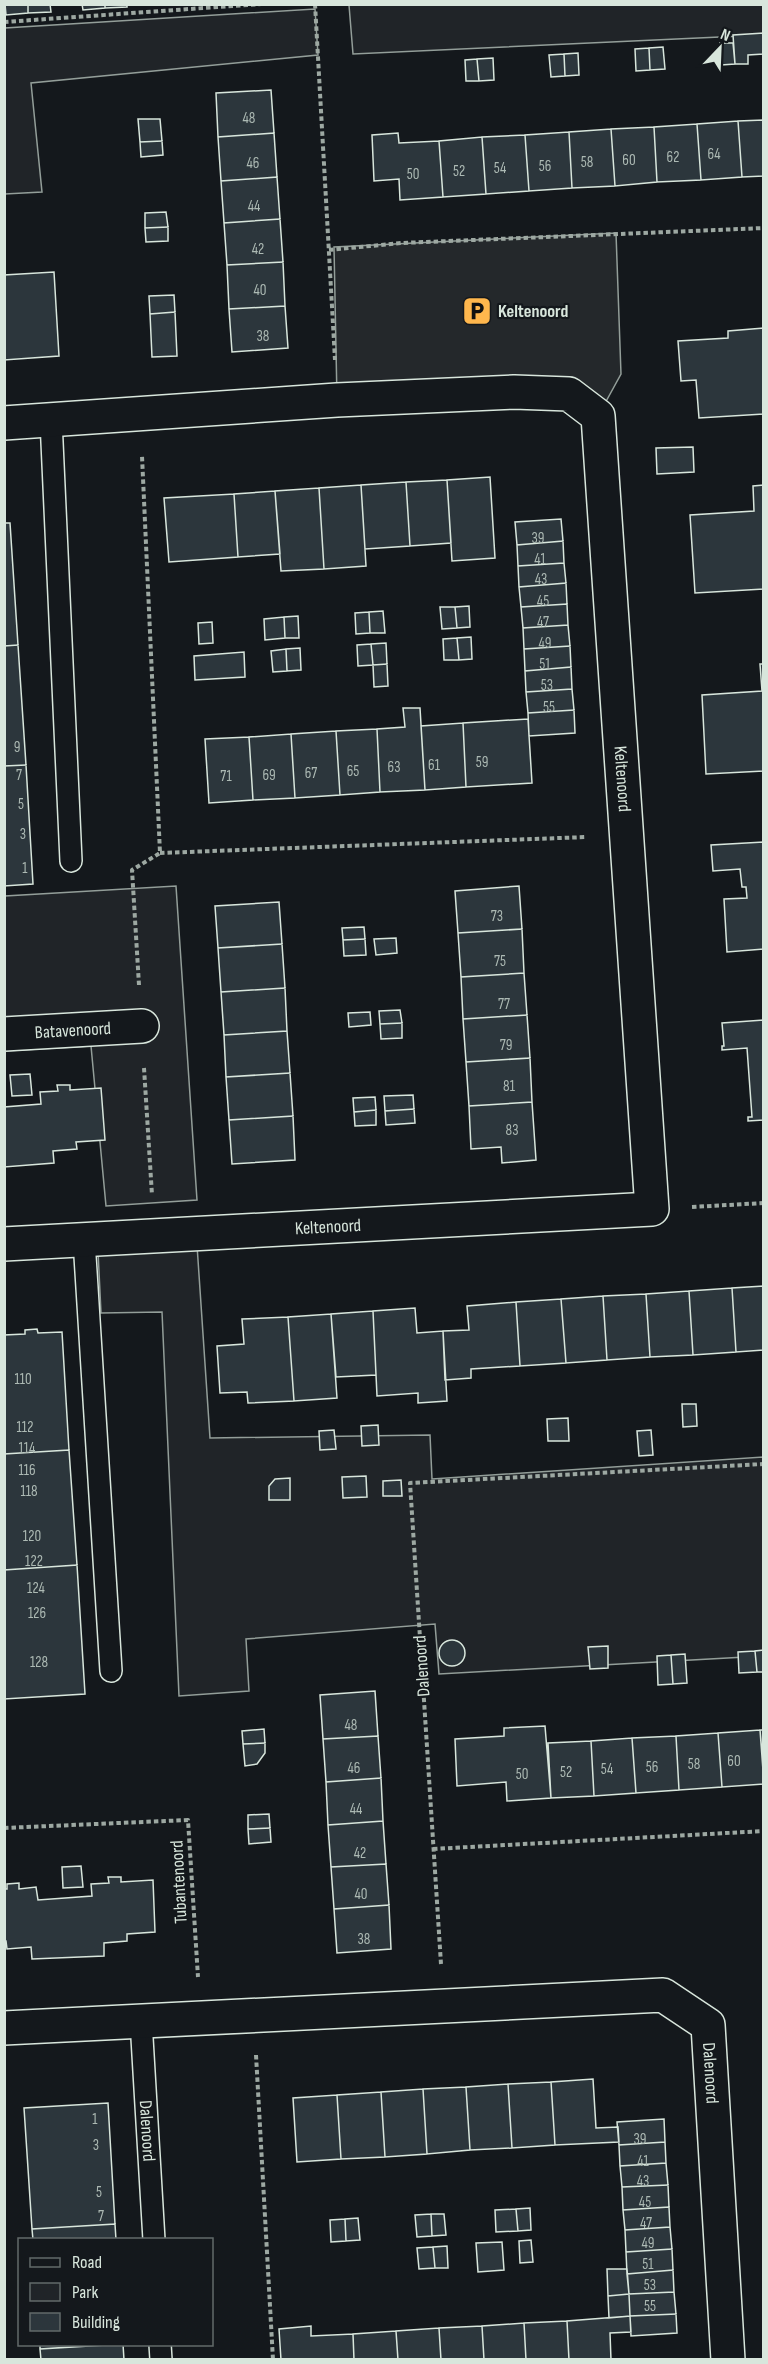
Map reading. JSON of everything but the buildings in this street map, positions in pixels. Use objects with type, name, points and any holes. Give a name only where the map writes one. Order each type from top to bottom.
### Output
[{"type":"street","name":"Keltenoord","points":[[4,423],[337,400],[514,392],[569,394],[598,416],[652,1209],[4,1244]]},
{"type":"street","name":"Batavenoord","points":[[4,1034],[142,1026]]},
{"type":"street","name":"Dalenoord","points":[[4,2028],[663,1995],[708,2025],[728,2360]]},
{"type":"lane","points":[[51,420],[71,861]]},
{"type":"lane","points":[[84,1240],[111,1671]]},
{"type":"lane","name":"Dalenoord","points":[[141,2021],[154,2238]]},
{"type":"path","points":[[4,22],[261,4]]},
{"type":"path","points":[[315,4],[337,400]]},
{"type":"path","points":[[329,250],[412,243],[764,228]]},
{"type":"path","points":[[140,414],[160,853],[132,870],[154,1236]]},
{"type":"path","name":"Keltenoord","points":[[160,853],[627,836]]},
{"type":"path","points":[[652,1209],[764,1203]]},
{"type":"path","name":"Dalenoord","points":[[443,2005],[410,1483],[764,1464]]},
{"type":"path","name":"Tubantenoord","points":[[4,1828],[188,1820],[200,2018]]},
{"type":"path","points":[[434,1849],[764,1831]]},
{"type":"path","points":[[254,2016],[273,2360]]},
{"type":"green space","points":[[349,5],[763,5],[763,35],[353,54]]},
{"type":"green space","points":[[315,9],[318,55],[31,83],[42,192],[5,194],[5,28]]},
{"type":"green space","points":[[176,886],[197,1200],[106,1206],[91,1046],[5,1051],[5,896]]},
{"type":"green space","points":[[197,1245],[210,1438],[430,1435],[432,1479],[763,1457],[763,1656],[439,1674],[435,1624],[246,1639],[249,1691],[179,1696],[162,1312],[101,1313],[98,1251]]},
{"type":"shaded area","name":"Keltenoord","points":[[616,233],[621,374],[598,416],[569,394],[337,400],[334,247]]},
{"type":"place","name":"Keltenoord","points":[[477,311]]}]
